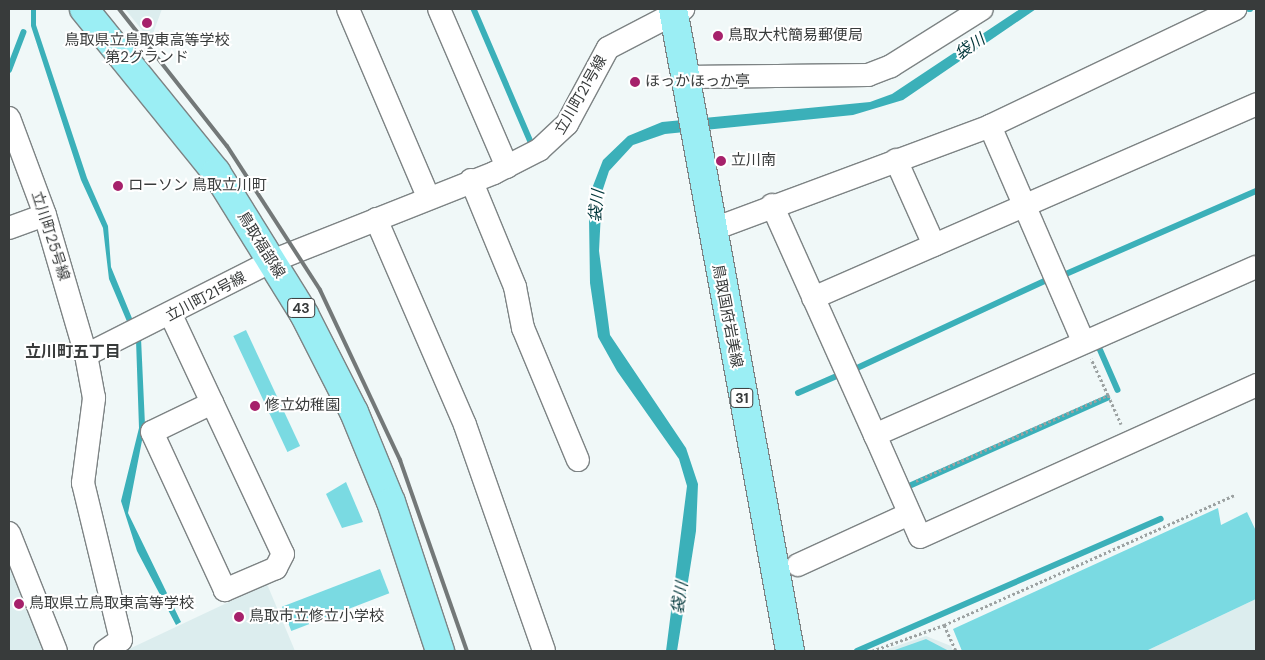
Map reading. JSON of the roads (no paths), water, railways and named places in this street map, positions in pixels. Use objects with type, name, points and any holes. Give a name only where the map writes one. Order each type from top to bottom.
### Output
[{"type":"main road","name":"鳥取福部線","points":[[84,9],[182,125],[272,261],[354,412],[391,502],[440,651]]},
{"type":"main road","name":"鳥取国府岩美線","points":[[676,10],[685,77],[711,230],[790,651]]},
{"type":"street","points":[[348,9],[428,197]]},
{"type":"street","points":[[438,9],[507,167]]},
{"type":"street","points":[[685,77],[868,75],[891,66],[982,9]]},
{"type":"street","points":[[711,230],[772,205],[990,126],[1235,9]]},
{"type":"street","name":"立川町21号線","points":[[86,355],[172,315],[272,261],[507,167],[556,139],[608,48],[676,10]]},
{"type":"street","points":[[814,298],[1256,104]]},
{"type":"street","name":"立川町25号線","points":[[9,118],[45,215],[86,355]]},
{"type":"street","points":[[990,126],[1083,340]]},
{"type":"street","points":[[896,160],[934,245]]},
{"type":"street","points":[[471,180],[515,287],[523,328],[578,460]]},
{"type":"street","points":[[772,205],[920,537],[1256,385]]},
{"type":"street","points":[[9,228],[45,215]]},
{"type":"street","points":[[376,219],[464,425],[544,651]]},
{"type":"street","points":[[875,435],[1083,340],[1256,267]]},
{"type":"street","points":[[172,315],[283,554],[276,568],[225,590],[152,432],[212,403]]},
{"type":"street","points":[[86,355],[94,398],[83,483],[121,640],[105,651]]},
{"type":"street","points":[[798,565],[909,514]]},
{"type":"street","points":[[9,533],[56,651]]},
{"type":"water","points":[[31,9],[36,9],[36,25],[87,178],[108,226],[111,267],[136,328],[131,331],[109,279],[103,228],[81,180],[31,26]]},
{"type":"water","name":"袋川","points":[[1020,9],[1036,9],[903,100],[853,115],[665,134],[633,145],[609,171],[602,192],[599,251],[610,335],[686,448],[698,484],[696,531],[677,651],[666,651],[687,486],[679,459],[617,371],[598,337],[590,283],[589,218],[591,191],[603,160],[628,136],[662,122],[870,102],[892,94]]},
{"type":"water","points":[[141,338],[145,425],[128,513],[181,622],[176,625],[137,551],[121,501],[139,428],[136,340]]},
{"type":"waterway","points":[[474,9],[532,144]]},
{"type":"waterway","points":[[9,70],[23,33]]},
{"type":"waterway","points":[[1066,274],[1256,191]]},
{"type":"waterway","points":[[855,369],[1049,279]]},
{"type":"waterway","points":[[1097,342],[1118,390]]},
{"type":"waterway","points":[[798,393],[839,375]]},
{"type":"waterway","points":[[907,487],[1107,398]]},
{"type":"waterway","points":[[857,651],[1160,519]]},
{"type":"railway","points":[[119,9],[227,146],[320,290],[400,460],[467,651]]},
{"type":"place","name":"鳥取県立鳥取東高等学校 第2グランド","points":[[147,23]]},
{"type":"place","name":"鳥取大杙簡易郵便局","points":[[718,36]]},
{"type":"place","name":"ほっかほっか亭","points":[[635,82]]},
{"type":"place","name":"立川南","points":[[721,161]]},
{"type":"place","name":"ローソン 鳥取立川町","points":[[118,186]]},
{"type":"place","name":"修立幼稚園","points":[[255,406]]},
{"type":"place","name":"鳥取県立鳥取東高等学校","points":[[19,604]]},
{"type":"place","name":"鳥取市立修立小学校","points":[[239,617]]},
{"type":"district","name":"立川町五丁目","points":[[73,352]]}]
